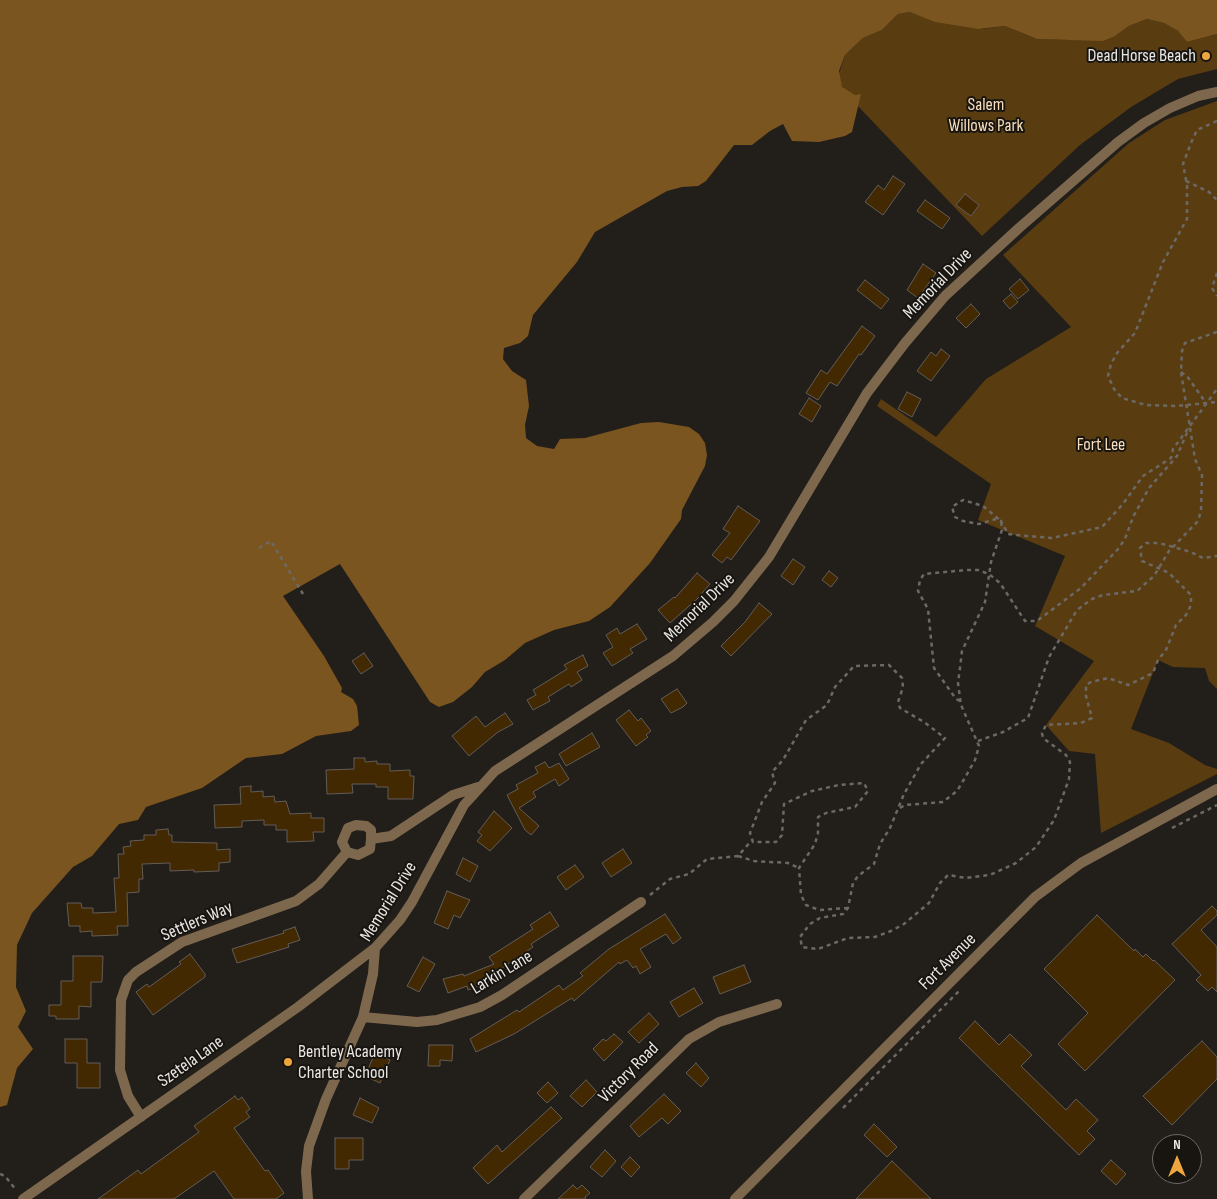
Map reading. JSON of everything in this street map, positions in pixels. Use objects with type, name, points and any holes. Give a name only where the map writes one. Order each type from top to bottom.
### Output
[{"type":"street","name":"Memorial Drive","points":[[308,1199],[306,1171],[309,1146],[323,1106],[363,1017],[373,974],[375,948],[400,920],[412,902],[452,824],[478,787],[513,758],[673,656],[713,622],[746,588],[769,557],[850,418],[877,379],[946,296],[1019,228],[1118,142],[1144,123],[1170,108],[1198,96],[1217,92]]},
{"type":"street","points":[[371,839],[391,836],[453,795],[478,787]]},
{"type":"street","name":"Fort Avenue","points":[[735,1199],[1035,897],[1081,863],[1217,790]]},
{"type":"street","points":[[356,825],[366,826],[371,830],[371,839],[370,849],[358,855],[348,852],[342,842],[348,828],[356,825]]},
{"type":"street","name":"Settlers Way","points":[[141,1117],[128,1096],[120,1070],[121,1000],[128,980],[136,972],[182,942],[296,901],[318,884],[348,852]]},
{"type":"street","name":"Larkin Lane","points":[[363,1017],[417,1022],[437,1020],[480,1007],[502,995],[641,902]]},
{"type":"street","name":"Szetela Lane","points":[[20,1195],[141,1117],[313,996],[375,948]]},
{"type":"street","name":"Victory Road","points":[[524,1199],[689,1039],[719,1022],[778,1004]]},
{"type":"path","points":[[1217,121],[1197,130],[1183,164],[1186,181],[1187,219],[1163,262],[1136,333],[1117,353],[1111,364],[1108,376],[1122,398],[1131,402],[1160,406],[1217,402]]},
{"type":"path","points":[[1186,181],[1209,192],[1217,200]]},
{"type":"path","points":[[1217,273],[1212,288],[1217,296]]},
{"type":"path","points":[[978,740],[1003,732],[1028,718],[1049,657],[1077,610],[1092,599],[1103,595],[1137,592],[1159,569],[1173,547],[1191,531],[1202,511],[1202,475],[1195,459],[1181,372],[1182,350],[1185,343],[1217,332]]},
{"type":"path","points":[[1181,372],[1192,382],[1206,402]]},
{"type":"path","points":[[1001,521],[992,519],[979,524],[969,524],[955,517],[952,507],[963,500],[969,500],[983,506],[1001,521],[1008,534],[1052,538],[1102,527],[1123,504],[1143,476],[1170,458],[1173,449],[1217,388]]},
{"type":"path","points":[[960,701],[956,699],[934,668],[929,640],[928,609],[918,591],[920,580],[924,574],[978,570],[989,574],[1000,583],[1025,621],[1038,621],[1081,588],[1125,539],[1132,517],[1149,488],[1177,456],[1190,424]]},
{"type":"path","points":[[898,809],[905,805],[943,802],[957,791],[975,760],[979,746],[978,740],[964,714],[958,683],[962,651],[985,602],[991,562],[1002,535],[1001,521]]},
{"type":"path","points":[[259,548],[271,541],[303,594]]},
{"type":"path","points":[[848,908],[819,910],[806,905],[801,895],[799,868],[815,844],[818,833],[818,817],[826,813],[855,807],[868,791],[864,783],[839,784],[812,791],[784,804],[782,835],[776,842],[764,844],[753,842],[750,833],[762,802],[775,783],[772,772],[783,760],[806,720],[827,705],[835,687],[854,666],[889,665],[902,678],[903,687],[898,702],[900,708],[924,722],[945,738],[921,764],[880,844],[874,864],[858,876],[853,883],[848,908],[843,914],[820,918],[810,924],[800,937],[802,946],[818,949],[848,938],[875,937],[904,924],[929,903],[940,883],[948,876],[966,878],[990,875],[1016,863],[1036,847],[1054,820],[1069,780],[1070,762],[1066,754],[1043,738],[1042,733],[1046,725],[1081,723],[1092,718],[1086,696],[1086,685],[1091,682],[1108,678],[1128,685],[1153,673],[1158,660],[1166,650],[1176,625],[1186,615],[1191,605],[1191,595],[1169,573],[1142,561],[1140,548],[1146,543],[1173,547],[1191,552],[1203,558],[1217,556]]},
{"type":"path","points":[[1165,832],[1217,805]]},
{"type":"path","points":[[738,856],[752,840]]},
{"type":"path","points":[[641,902],[670,878],[689,874],[707,859],[738,856],[754,862],[788,863],[799,868]]},
{"type":"path","points":[[837,1114],[960,990]]},
{"type":"path","points":[[0,1174],[5,1176],[20,1195]]},
{"type":"green space","name":"Salem Willows Park","points":[[910,12],[982,29],[1005,26],[1037,39],[1074,40],[1115,36],[1129,26],[1147,19],[1164,23],[1178,31],[1187,42],[1217,34],[1217,69],[1178,79],[1131,107],[1080,145],[982,236],[854,102],[842,87],[838,77],[845,55],[863,38],[882,30],[898,14]]},
{"type":"green space","name":"Fort Lee","points":[[1217,101],[1217,689],[1209,681],[1205,668],[1173,667],[1158,660],[1131,729],[1169,743],[1205,765],[1217,769],[1217,774],[1101,833],[1095,754],[1069,751],[1046,725],[1094,661],[1035,626],[1065,556],[978,520],[991,484],[877,406],[881,399],[936,437],[986,379],[1071,327],[1003,255],[1129,143],[1165,120]]},
{"type":"shaded area","points":[[0,0],[1217,0],[1217,34],[1187,42],[1178,31],[1164,23],[1147,19],[1129,26],[1115,36],[1103,41],[1037,39],[1005,26],[979,29],[935,22],[910,12],[898,14],[882,30],[863,38],[845,55],[839,71],[842,87],[855,95],[861,94],[852,132],[845,136],[819,142],[792,141],[783,124],[752,145],[734,145],[706,181],[698,186],[682,187],[667,191],[595,232],[577,262],[533,315],[528,336],[520,343],[504,348],[503,359],[512,371],[526,380],[529,406],[525,425],[526,438],[537,446],[554,449],[560,439],[585,438],[641,423],[659,422],[689,427],[699,434],[705,443],[707,455],[705,466],[682,510],[681,519],[650,563],[610,607],[589,621],[554,630],[525,643],[505,660],[485,672],[472,687],[453,702],[439,707],[430,702],[340,564],[283,596],[324,656],[342,688],[341,692],[353,699],[357,706],[359,725],[351,731],[316,736],[282,754],[246,758],[202,788],[146,807],[138,820],[119,824],[92,856],[73,867],[32,913],[17,945],[16,987],[26,1011],[18,1027],[33,1049],[17,1068],[7,1105],[0,1107]]},
{"type":"building","points":[[893,176],[905,184],[883,215],[865,202],[878,185],[884,190]]},
{"type":"building","points":[[965,194],[979,205],[971,216],[956,205]]},
{"type":"building","points":[[925,200],[950,218],[942,229],[917,211]]},
{"type":"building","points":[[923,264],[936,273],[918,298],[907,290]]},
{"type":"building","points":[[1020,279],[1029,290],[1018,299],[1009,289]]},
{"type":"building","points":[[865,280],[889,299],[881,309],[857,290]]},
{"type":"building","points":[[1011,294],[1018,302],[1010,309],[1003,301]]},
{"type":"building","points":[[971,304],[980,314],[966,328],[956,318]]},
{"type":"building","points":[[862,326],[875,336],[861,355],[859,354],[837,386],[830,382],[818,400],[806,393],[821,370],[827,374]]},
{"type":"building","points":[[941,349],[950,356],[931,381],[917,371],[931,352],[936,356]]},
{"type":"building","points":[[907,392],[921,399],[912,417],[898,409]]},
{"type":"building","points":[[809,398],[821,406],[812,422],[799,414]]},
{"type":"building","points":[[738,506],[760,521],[731,560],[727,557],[722,563],[712,555],[730,533],[723,529]]},
{"type":"building","points":[[793,559],[805,567],[793,585],[781,576]]},
{"type":"building","points":[[829,571],[838,578],[831,587],[822,580]]},
{"type":"building","points":[[697,573],[710,584],[698,598],[670,623],[658,610],[675,598]]},
{"type":"building","points":[[759,603],[772,614],[731,656],[721,646],[745,622]]},
{"type":"building","points":[[637,624],[647,639],[630,649],[633,653],[612,666],[603,653],[613,647],[606,635],[617,628],[620,634]]},
{"type":"building","points":[[364,653],[373,666],[361,674],[352,661]]},
{"type":"building","points":[[583,655],[588,666],[577,672],[582,680],[571,687],[569,684],[548,697],[550,701],[533,710],[527,700],[536,695],[533,690],[567,669],[564,665]]},
{"type":"building","points":[[677,689],[687,703],[671,713],[661,699]]},
{"type":"building","points":[[629,710],[638,721],[641,718],[651,731],[646,735],[648,737],[636,746],[616,720]]},
{"type":"building","points":[[505,713],[513,724],[498,732],[469,756],[452,736],[476,716],[485,727]]},
{"type":"building","points":[[592,733],[600,747],[566,766],[559,754]]},
{"type":"building","points":[[354,758],[365,758],[365,762],[377,761],[377,764],[390,764],[390,771],[410,770],[410,776],[414,776],[413,799],[388,799],[388,787],[376,787],[376,784],[352,784],[353,793],[327,794],[326,770],[354,769]]},
{"type":"building","points":[[545,762],[549,768],[559,763],[569,779],[559,786],[555,779],[533,792],[536,797],[519,808],[539,826],[531,835],[525,830],[507,795],[518,789],[516,785],[538,773],[535,767]]},
{"type":"building","points":[[251,786],[251,792],[263,791],[263,797],[274,796],[275,802],[286,801],[290,814],[311,813],[311,818],[324,818],[324,832],[313,832],[314,841],[287,842],[287,830],[276,830],[276,825],[264,825],[264,820],[242,821],[242,827],[215,828],[214,805],[241,804],[240,787]]},
{"type":"building","points":[[494,811],[512,828],[490,851],[477,841],[482,835],[478,832]]},
{"type":"building","points":[[168,829],[169,835],[172,835],[172,842],[217,843],[217,850],[230,849],[230,862],[219,863],[219,871],[194,872],[194,870],[170,871],[170,863],[142,864],[143,879],[139,879],[139,892],[127,893],[128,926],[117,926],[118,935],[92,936],[92,931],[80,932],[80,926],[69,926],[67,903],[81,903],[82,908],[93,908],[93,913],[116,912],[114,878],[119,878],[118,854],[124,854],[123,847],[131,846],[130,841],[144,840],[144,835],[156,835],[156,830]]},
{"type":"building","points":[[623,849],[632,863],[611,877],[602,863]]},
{"type":"building","points":[[463,858],[478,866],[470,882],[456,874]]},
{"type":"building","points":[[575,865],[584,877],[566,890],[557,877]]},
{"type":"building","points":[[447,891],[470,900],[460,918],[454,915],[448,929],[434,923]]},
{"type":"building","points":[[1212,906],[1217,911],[1217,915],[1201,930],[1217,947],[1217,992],[1212,987],[1208,991],[1196,980],[1201,975],[1172,944]]},
{"type":"building","points":[[550,912],[559,926],[531,944],[533,947],[487,978],[489,982],[468,990],[467,986],[448,993],[443,979],[463,974],[464,976],[494,964],[489,957],[533,929],[530,925]]},
{"type":"building","points":[[665,914],[681,938],[673,944],[666,934],[640,949],[651,967],[640,974],[636,966],[633,968],[627,960],[620,964],[619,962],[574,1001],[572,998],[514,1034],[476,1052],[470,1039],[517,1010],[519,1012],[559,985],[563,990],[583,976],[580,973],[609,949]]},
{"type":"building","points":[[1097,915],[1134,951],[1135,949],[1143,957],[1146,954],[1175,980],[1085,1071],[1058,1044],[1088,1013],[1044,969]]},
{"type":"building","points":[[295,927],[300,940],[288,944],[289,947],[237,963],[232,949],[284,933],[283,931]]},
{"type":"building","points":[[190,954],[205,974],[205,977],[153,1015],[136,992],[147,984],[149,987],[181,964],[179,962]]},
{"type":"building","points":[[73,956],[103,956],[102,982],[91,982],[91,1007],[79,1006],[79,1019],[56,1019],[56,1016],[49,1016],[49,1005],[61,1005],[61,981],[73,981]]},
{"type":"building","points":[[423,957],[435,964],[419,992],[407,986]]},
{"type":"building","points":[[744,965],[751,982],[720,994],[713,977]]},
{"type":"building","points":[[694,988],[703,1003],[679,1017],[670,1002]]},
{"type":"building","points":[[649,1013],[659,1024],[639,1043],[628,1032]]},
{"type":"building","points":[[975,1021],[999,1045],[1010,1034],[1032,1055],[1021,1066],[1066,1110],[1076,1099],[1098,1120],[1087,1131],[1095,1139],[1079,1155],[959,1038]]},
{"type":"building","points":[[614,1034],[623,1042],[604,1061],[593,1049],[603,1039],[606,1041]]},
{"type":"building","points":[[65,1039],[87,1039],[87,1063],[100,1063],[100,1088],[77,1088],[77,1063],[65,1063]]},
{"type":"building","points":[[1202,1041],[1217,1057],[1217,1079],[1172,1125],[1143,1096]]},
{"type":"building","points":[[429,1045],[453,1045],[452,1061],[440,1060],[440,1066],[428,1066]]},
{"type":"building","points":[[375,1053],[390,1060],[380,1083],[365,1076]]},
{"type":"building","points":[[696,1063],[709,1078],[701,1087],[686,1073]]},
{"type":"building","points":[[586,1080],[597,1092],[582,1107],[570,1096]]},
{"type":"building","points":[[548,1082],[558,1093],[547,1103],[537,1093]]},
{"type":"building","points":[[664,1094],[681,1111],[668,1124],[662,1118],[639,1137],[630,1126]]},
{"type":"building","points":[[235,1096],[238,1100],[242,1097],[250,1109],[246,1112],[250,1117],[234,1128],[265,1171],[268,1170],[284,1193],[276,1199],[234,1199],[214,1171],[174,1199],[98,1199],[138,1170],[141,1174],[199,1132],[194,1126]]},
{"type":"building","points":[[360,1098],[379,1108],[372,1123],[353,1115]]},
{"type":"building","points":[[551,1107],[562,1118],[488,1184],[473,1168],[497,1145],[502,1152]]},
{"type":"building","points":[[874,1124],[897,1147],[887,1157],[864,1135]]},
{"type":"building","points":[[335,1138],[363,1138],[363,1160],[349,1160],[349,1169],[335,1169]]},
{"type":"building","points":[[605,1150],[616,1161],[602,1177],[590,1167]]},
{"type":"building","points":[[630,1157],[640,1167],[631,1177],[621,1167]]},
{"type":"building","points":[[1111,1160],[1126,1174],[1116,1185],[1101,1171]]},
{"type":"building","points":[[892,1161],[931,1199],[856,1199]]},
{"type":"building","points":[[573,1185],[577,1189],[582,1185],[590,1193],[585,1197],[586,1199],[558,1199]]},
{"type":"place","name":"Dead Horse Beach","points":[[1206,56]]},
{"type":"place","name":"Bentley Academy Charter School","points":[[288,1062]]}]
